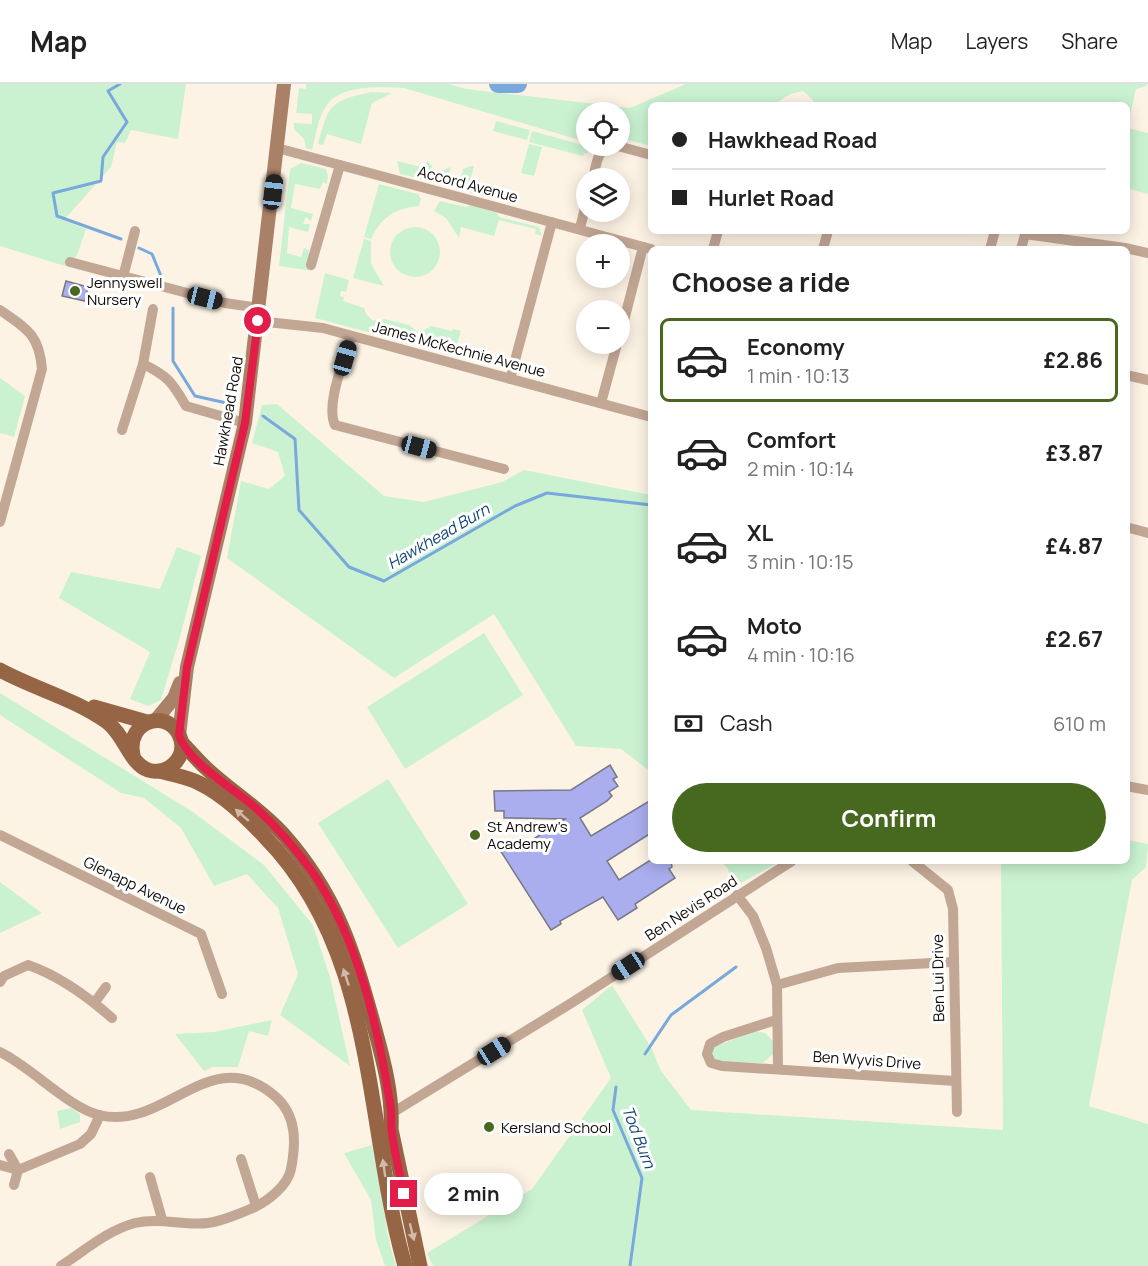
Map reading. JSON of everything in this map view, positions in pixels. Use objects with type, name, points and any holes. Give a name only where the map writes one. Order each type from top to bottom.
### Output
[{"type":"main road","points":[[0,670],[68,700],[108,723],[122,736],[144,768],[198,783],[245,817],[290,866],[305,887],[327,926],[349,984],[369,1074],[387,1188],[405,1266]]},
{"type":"main road","points":[[68,700],[151,722],[168,723],[208,770],[258,809],[283,834],[326,893],[353,950],[381,1051],[392,1113],[391,1129],[420,1266]]},
{"type":"main road","points":[[133,755],[132,738],[136,730],[151,722]]},
{"type":"main road","points":[[160,771],[174,764],[182,751],[180,739]]},
{"type":"street","name":"Hawkhead Road","points":[[180,739],[187,667],[245,423],[284,84]]},
{"type":"street","name":"Accord Avenue","points":[[277,148],[580,228],[647,248]]},
{"type":"street","points":[[630,149],[648,154]]},
{"type":"street","points":[[311,265],[340,165]]},
{"type":"street","points":[[510,379],[552,222]]},
{"type":"street","points":[[580,228],[582,222]]},
{"type":"street","points":[[123,277],[135,231]]},
{"type":"street","points":[[1038,234],[1113,246]]},
{"type":"street","points":[[630,303],[647,248]]},
{"type":"street","points":[[1130,249],[1148,253]]},
{"type":"street","name":"James McKechnie Avenue","points":[[70,262],[648,416]]},
{"type":"street","points":[[122,430],[143,364],[153,309]]},
{"type":"street","points":[[0,310],[25,328],[40,347],[42,369],[0,522]]},
{"type":"street","points":[[351,336],[332,403],[331,418],[335,425],[504,469]]},
{"type":"street","points":[[601,404],[614,354]]},
{"type":"street","points":[[143,364],[165,374],[186,405],[245,423]]},
{"type":"street","points":[[1130,376],[1148,380]]},
{"type":"street","points":[[1130,528],[1148,533]]},
{"type":"street","name":"Hawkhead Road","points":[[151,722],[174,698],[187,667]]},
{"type":"street","points":[[1130,787],[1148,790]]},
{"type":"street","name":"Glenapp Avenue","points":[[0,835],[201,934],[222,994]]},
{"type":"street","name":"Ben Nevis Road","points":[[392,1113],[573,1002],[787,864]]},
{"type":"street","name":"Ben Lui Drive","points":[[916,864],[948,890],[953,909],[952,962],[957,1112]]},
{"type":"street","points":[[738,895],[753,916],[766,948],[777,986],[778,1069]]},
{"type":"street","points":[[777,986],[838,968],[952,962]]},
{"type":"street","points":[[0,982],[4,976],[28,965],[55,976],[95,1002],[112,1018]]},
{"type":"street","points":[[95,1002],[106,987]]},
{"type":"street","name":"Ben Wyvis Drive","points":[[776,1020],[723,1037],[710,1044],[707,1054],[711,1063],[722,1066],[955,1081]]},
{"type":"street","points":[[0,1052],[83,1108],[100,1115],[125,1117],[143,1112],[208,1080],[239,1077],[261,1085],[281,1102],[293,1123],[295,1147],[290,1175],[283,1186],[256,1206],[208,1223],[162,1220],[134,1223],[111,1233],[61,1266]]},
{"type":"street","points":[[0,1165],[18,1170],[80,1144],[91,1134],[100,1115]]},
{"type":"street","points":[[9,1154],[18,1170],[14,1185]]},
{"type":"street","points":[[241,1158],[256,1206]]},
{"type":"street","points":[[150,1177],[162,1220]]},
{"type":"green space","points":[[0,84],[186,84],[178,139],[131,130],[125,143],[117,142],[111,167],[64,220],[86,229],[77,255],[68,267],[0,246]]},
{"type":"green space","points":[[306,84],[449,84],[466,89],[578,102],[576,102],[576,139],[404,88],[373,87],[342,93],[327,105],[321,115],[312,150],[306,148],[304,139],[294,129],[294,123],[312,124],[312,114],[296,113],[299,88],[306,89]]},
{"type":"green space","points":[[686,84],[1147,84],[1147,86],[1136,89],[1130,115],[1130,102],[813,102],[803,91],[790,94],[778,102],[648,102],[648,145],[630,141],[630,108]]},
{"type":"green space","points":[[371,92],[392,93],[372,103],[361,144],[327,134],[323,145],[318,144],[325,120],[333,106],[347,98]]},
{"type":"green space","points":[[496,121],[530,130],[527,140],[493,131]]},
{"type":"green space","points":[[1130,129],[1148,133],[1148,194],[1130,189]]},
{"type":"green space","points":[[532,131],[576,143],[576,154],[529,142]]},
{"type":"green space","points":[[529,144],[542,147],[534,176],[521,173]]},
{"type":"green space","points":[[427,160],[432,166],[431,173],[429,172],[426,180],[400,174],[397,161],[425,168]]},
{"type":"green space","points":[[301,163],[326,169],[328,176],[327,184],[323,182],[320,189],[295,184],[291,208],[313,214],[311,221],[306,217],[303,224],[310,224],[308,232],[289,227],[287,253],[301,257],[304,248],[309,250],[308,265],[313,271],[279,266],[290,169]]},
{"type":"green space","points":[[474,166],[468,189],[516,202],[515,205],[444,185],[444,176],[441,176],[445,169],[451,167],[449,174],[461,177],[463,169]]},
{"type":"green space","points":[[379,184],[418,194],[421,199],[419,206],[403,209],[385,219],[371,239],[364,237]]},
{"type":"green space","points":[[440,201],[466,207],[472,205],[497,213],[499,217],[539,227],[542,236],[535,234],[536,229],[499,220],[494,236],[461,227],[459,238],[446,218],[434,211]]},
{"type":"green space","points":[[420,227],[433,234],[439,242],[439,262],[433,270],[425,276],[410,277],[397,270],[391,262],[390,247],[397,234],[405,228]]},
{"type":"green space","points":[[364,239],[371,241],[371,264],[384,286],[353,278]]},
{"type":"green space","points":[[325,273],[349,280],[346,292],[341,291],[340,296],[344,297],[343,301],[364,308],[372,320],[384,319],[409,325],[419,333],[431,326],[461,331],[454,355],[315,318]]},
{"type":"green space","points":[[0,378],[25,396],[14,437],[0,433]]},
{"type":"green space","points":[[277,404],[384,496],[424,502],[502,482],[524,470],[648,494],[648,770],[621,749],[576,746],[494,614],[394,678],[227,558],[241,481],[269,489],[285,476],[278,452],[252,443],[262,405]]},
{"type":"green space","points":[[177,547],[201,556],[161,700],[148,706],[130,699],[150,652],[59,598],[71,572],[160,589]]},
{"type":"green space","points":[[484,633],[523,695],[405,769],[367,707]]},
{"type":"green space","points":[[0,693],[193,812],[264,865],[313,925],[330,977],[350,1066],[280,1015],[298,974],[278,908],[247,874],[214,886],[181,828],[144,798],[121,793],[0,715]]},
{"type":"green space","points":[[388,779],[468,904],[398,948],[318,823]]},
{"type":"green space","points":[[1130,841],[1148,844],[1146,867],[1132,880],[1089,1106],[1148,1124],[1148,1266],[433,1266],[427,1253],[532,1189],[611,1078],[582,1010],[612,985],[652,1049],[661,1071],[691,1110],[1003,1130],[1001,864],[1130,864]]},
{"type":"green space","points":[[724,864],[776,864],[732,888],[728,869]]},
{"type":"green space","points":[[0,882],[42,913],[0,933]]},
{"type":"green space","points":[[272,1020],[268,1036],[249,1031],[238,1067],[213,1067],[204,1071],[175,1034],[214,1032]]},
{"type":"green space","points":[[755,1031],[765,1033],[773,1041],[773,1054],[763,1063],[721,1062],[713,1058],[714,1047]]},
{"type":"green space","points":[[71,1108],[80,1114],[80,1122],[60,1129],[57,1111]]},
{"type":"green space","points":[[372,1145],[396,1266],[385,1266],[376,1240],[371,1200],[344,1153]]},
{"type":"building","name":"Jennyswell Nursery","points":[[66,281],[88,287],[85,301],[62,296]]},
{"type":"building","points":[[610,765],[617,777],[613,779],[618,786],[609,792],[612,796],[607,801],[580,818],[591,836],[648,802],[648,835],[607,861],[619,880],[648,862],[648,864],[672,864],[669,869],[675,878],[635,904],[637,908],[618,920],[603,897],[560,921],[561,924],[551,930],[500,850],[514,843],[518,849],[565,819],[504,818],[504,811],[495,811],[494,791],[571,790]]},
{"type":"waterway","name":"Hawkhead Burn","points":[[120,84],[108,91],[127,122],[103,157],[101,181],[53,193],[57,216],[121,239]]},
{"type":"waterway","points":[[498,84],[518,84]]},
{"type":"waterway","name":"Hawkhead Burn","points":[[139,248],[152,254],[161,276]]},
{"type":"waterway","name":"Hawkhead Burn","points":[[173,308],[173,361],[195,396],[231,404]]},
{"type":"waterway","name":"Hawkhead Burn","points":[[263,416],[295,439],[299,510],[349,567],[384,581],[515,506],[547,493],[648,505]]},
{"type":"waterway","name":"Tod Burn","points":[[645,1054],[671,1015],[736,967]]},
{"type":"waterway","name":"Tod Burn","points":[[616,1087],[613,1110],[642,1178],[630,1266]]},
{"type":"place","name":"Jennyswell Nursery","points":[[75,291]]},
{"type":"place","name":"St Andrew's Academy","points":[[475,835]]},
{"type":"place","name":"Kersland School","points":[[489,1127]]},
{"type":"route","points":[[258,321],[245,423],[187,667],[179,735],[182,743],[208,770],[258,809],[283,834],[321,884],[335,910],[353,950],[381,1051],[392,1113],[391,1129],[404,1194]]}]
